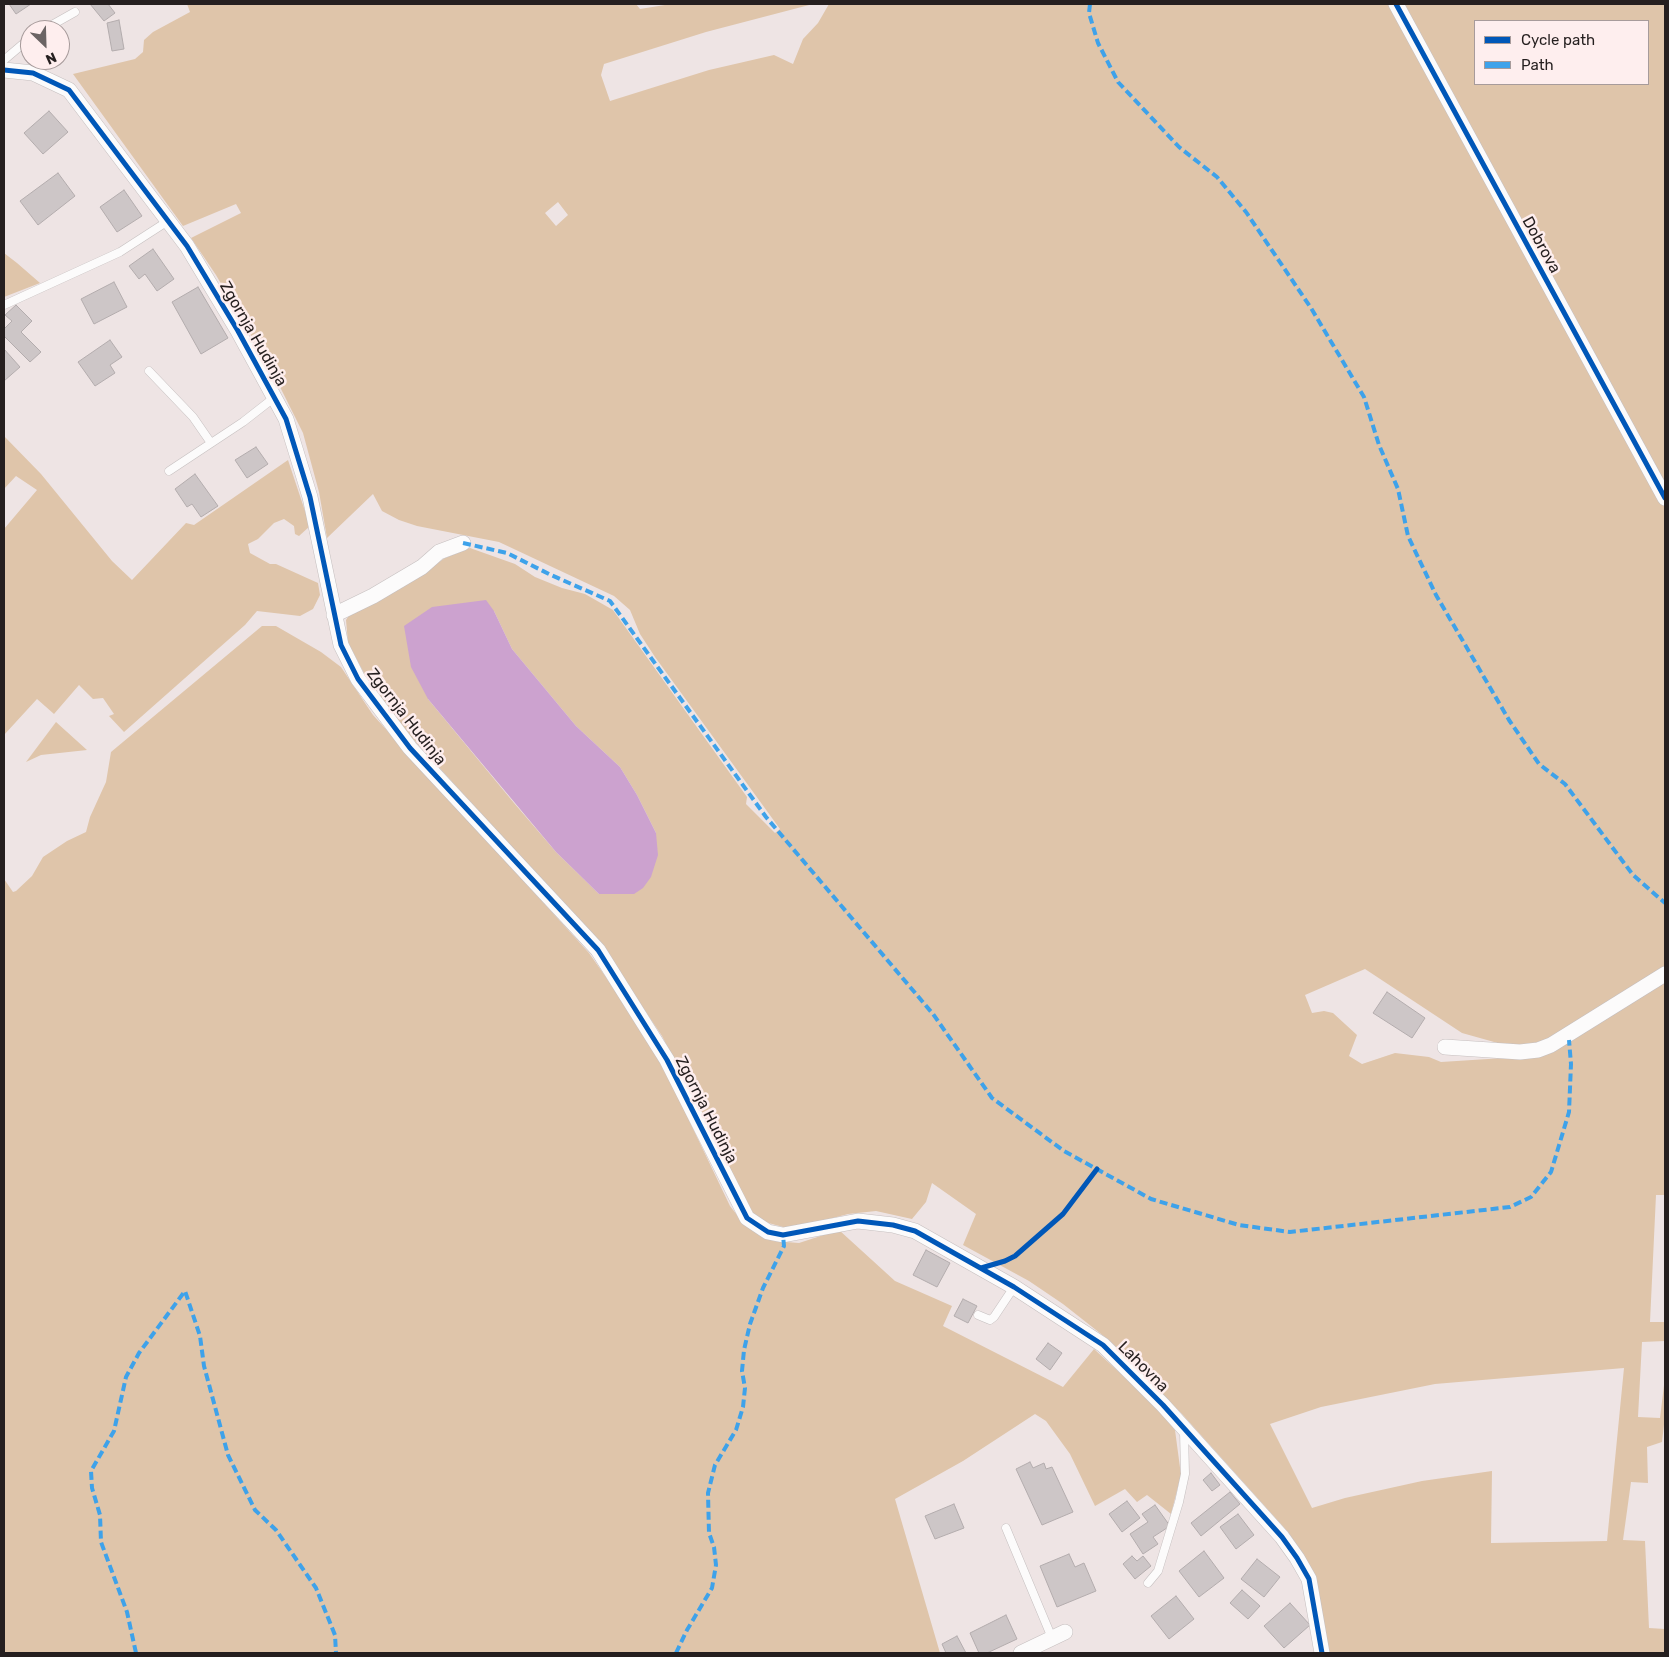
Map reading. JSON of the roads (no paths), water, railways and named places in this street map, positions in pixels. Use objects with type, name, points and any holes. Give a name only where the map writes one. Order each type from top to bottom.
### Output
[{"type":"street","name":"Dobrova","points":[[1396,4],[1665,498]]},
{"type":"street","name":"Zgornja Hudinja","points":[[4,70],[33,73],[69,90],[187,246],[223,306],[286,419],[310,497],[341,645],[358,679],[410,748],[598,950],[667,1060],[747,1218],[768,1232],[783,1235],[803,1233],[836,1224]]},
{"type":"street","points":[[334,615],[373,596],[422,567],[439,552],[463,543]]},
{"type":"street","points":[[1445,1046],[1520,1052],[1538,1050],[1551,1045],[1665,974]]},
{"type":"street","name":"Lahovna","points":[[836,1224],[858,1221],[892,1225],[916,1231],[1014,1287],[1102,1345],[1184,1429],[1282,1537],[1298,1558],[1309,1578],[1322,1653]]},
{"type":"street","points":[[1021,1653],[1059,1635]]},
{"type":"lane","points":[[61,20],[75,12]]},
{"type":"lane","points":[[4,60],[20,46]]},
{"type":"lane","points":[[4,304],[120,252],[168,221]]},
{"type":"lane","points":[[149,371],[193,417],[211,443]]},
{"type":"lane","points":[[169,471],[243,422],[275,397]]},
{"type":"lane","points":[[978,1315],[990,1320],[994,1317],[1014,1287]]},
{"type":"lane","points":[[1148,1583],[1158,1571],[1179,1502],[1185,1474],[1184,1429]]},
{"type":"lane","points":[[1006,1528],[1059,1635]]}]
